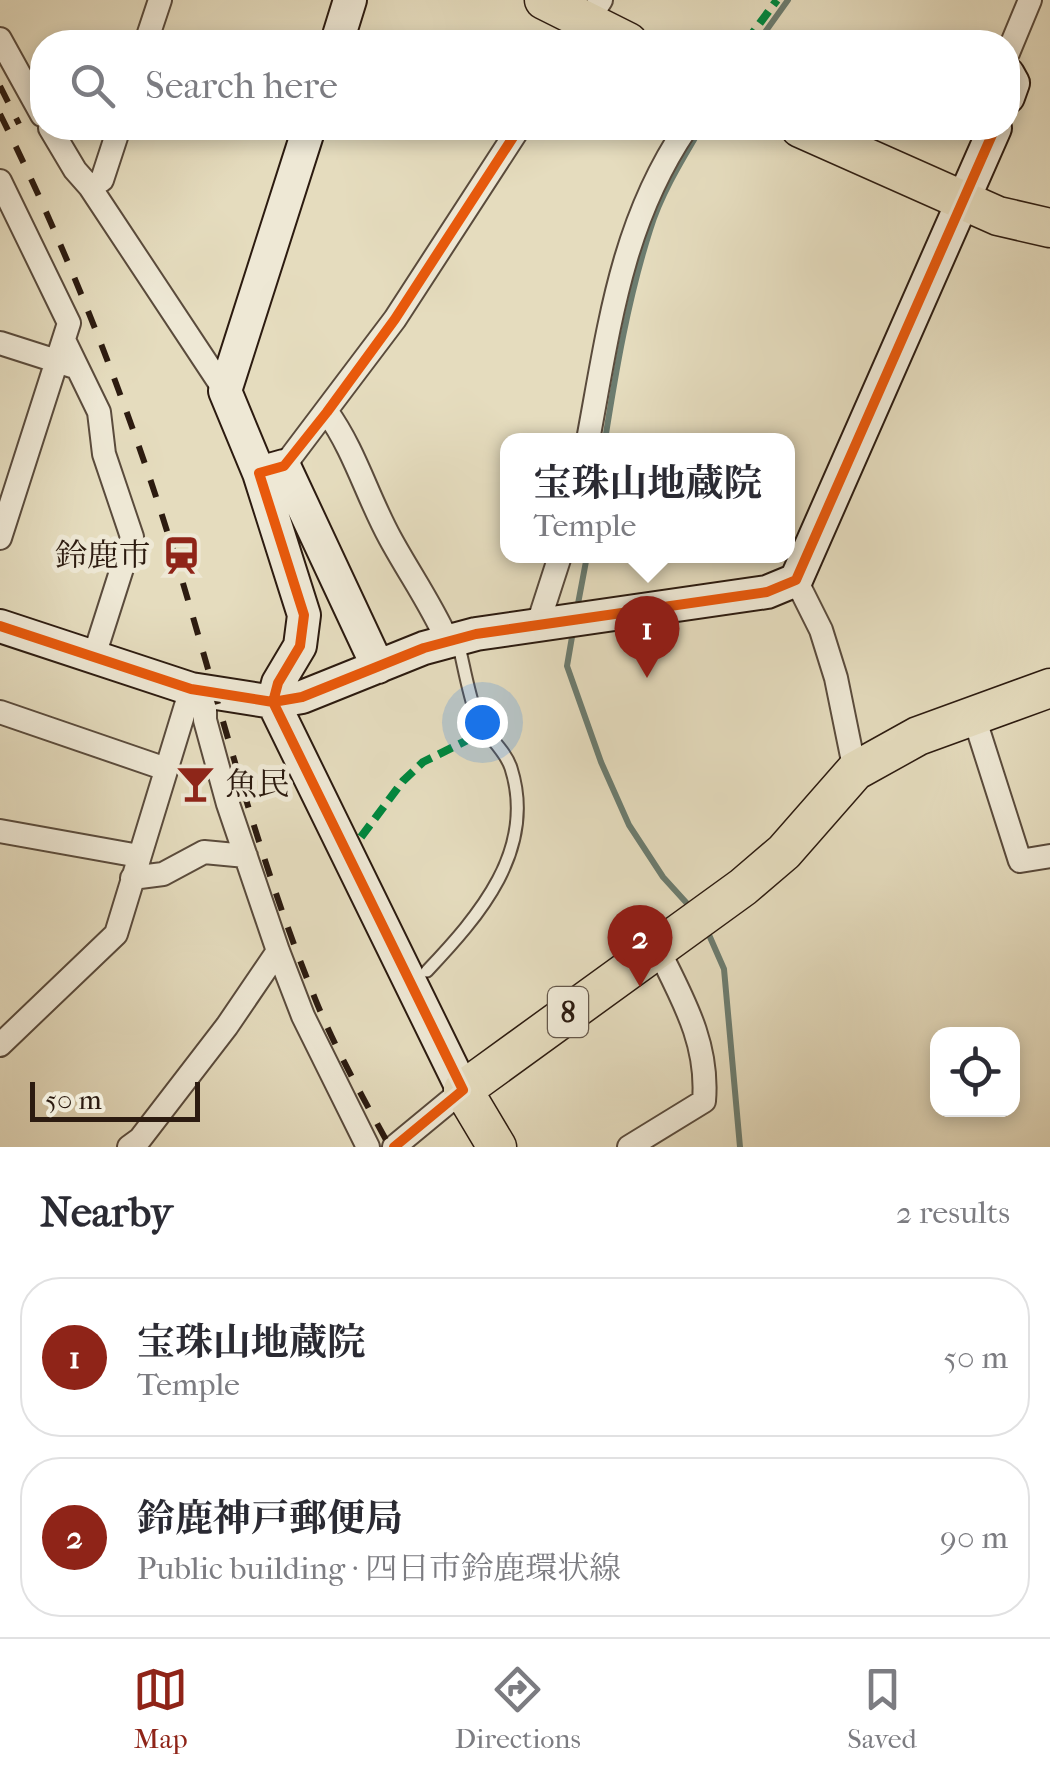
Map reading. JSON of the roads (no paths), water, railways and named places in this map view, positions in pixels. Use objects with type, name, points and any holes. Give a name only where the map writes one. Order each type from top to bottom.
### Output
[{"type":"main road","points":[[544,0],[587,21]]},
{"type":"main road","points":[[827,140],[998,216],[1050,228]]},
{"type":"main road","name":"8","points":[[463,1090],[743,887],[784,852],[855,772],[918,736],[1050,688]]},
{"type":"main road","points":[[463,1090],[497,1147]]},
{"type":"street","points":[[150,30],[160,0]]},
{"type":"street","points":[[340,30],[350,0]]},
{"type":"street","points":[[1018,30],[1030,0]]},
{"type":"street","points":[[0,39],[30,93]]},
{"type":"street","points":[[57,140],[225,391],[272,469],[378,667]]},
{"type":"street","points":[[90,187],[102,180],[114,140]]},
{"type":"street","points":[[225,391],[305,140]]},
{"type":"street","points":[[272,469],[327,412],[396,320],[511,140]]},
{"type":"street","points":[[589,433],[617,283],[630,239],[665,159],[678,140]]},
{"type":"street","points":[[0,626],[198,691],[273,702],[302,697],[452,639],[767,592],[796,580],[990,140]]},
{"type":"street","points":[[0,181],[69,323],[68,357],[0,538]]},
{"type":"street","points":[[0,342],[68,357],[99,412],[104,454],[132,537],[94,656]]},
{"type":"street","points":[[327,412],[344,436],[389,537],[452,639]]},
{"type":"street","points":[[272,469],[304,615],[300,646],[278,683],[273,702],[463,1090],[394,1147]]},
{"type":"street","points":[[545,623],[558,563]]},
{"type":"street","points":[[796,580],[821,630],[836,678],[855,772]]},
{"type":"street","points":[[0,1045],[116,934],[166,770],[198,691]]},
{"type":"street","points":[[198,691],[278,951],[303,1016],[368,1147]]},
{"type":"street","points":[[0,712],[166,770]]},
{"type":"street","points":[[974,717],[1020,861],[1050,856]]},
{"type":"street","points":[[0,831],[163,874],[204,852],[246,856]]},
{"type":"street","points":[[629,1147],[704,1101],[706,1076],[698,1032],[665,942]]},
{"type":"street","points":[[130,1147],[228,1026],[278,951]]},
{"type":"lane","points":[[427,970],[488,901],[512,852],[516,827],[510,765],[478,720],[452,639]]},
{"type":"waterway","points":[[767,30],[788,0]]},
{"type":"waterway","points":[[606,433],[642,256],[666,190],[694,140]]},
{"type":"waterway","points":[[577,609],[586,563]]},
{"type":"waterway","points":[[573,631],[567,666],[601,762],[629,825],[663,877],[693,910]]},
{"type":"waterway","points":[[706,928],[724,969],[740,1147]]},
{"type":"railway","points":[[0,86],[19,124]]},
{"type":"railway","points":[[0,114],[60,243],[129,419],[167,530],[287,926],[329,1031],[390,1147]]},
{"type":"place","name":"鈴鹿市","points":[[181,555]]},
{"type":"place","name":"宝珠山地蔵院","points":[[647,678]]},
{"type":"place","name":"魚民","points":[[195,784]]},
{"type":"place","name":"鈴鹿神戸郵便局","points":[[640,987]]}]
